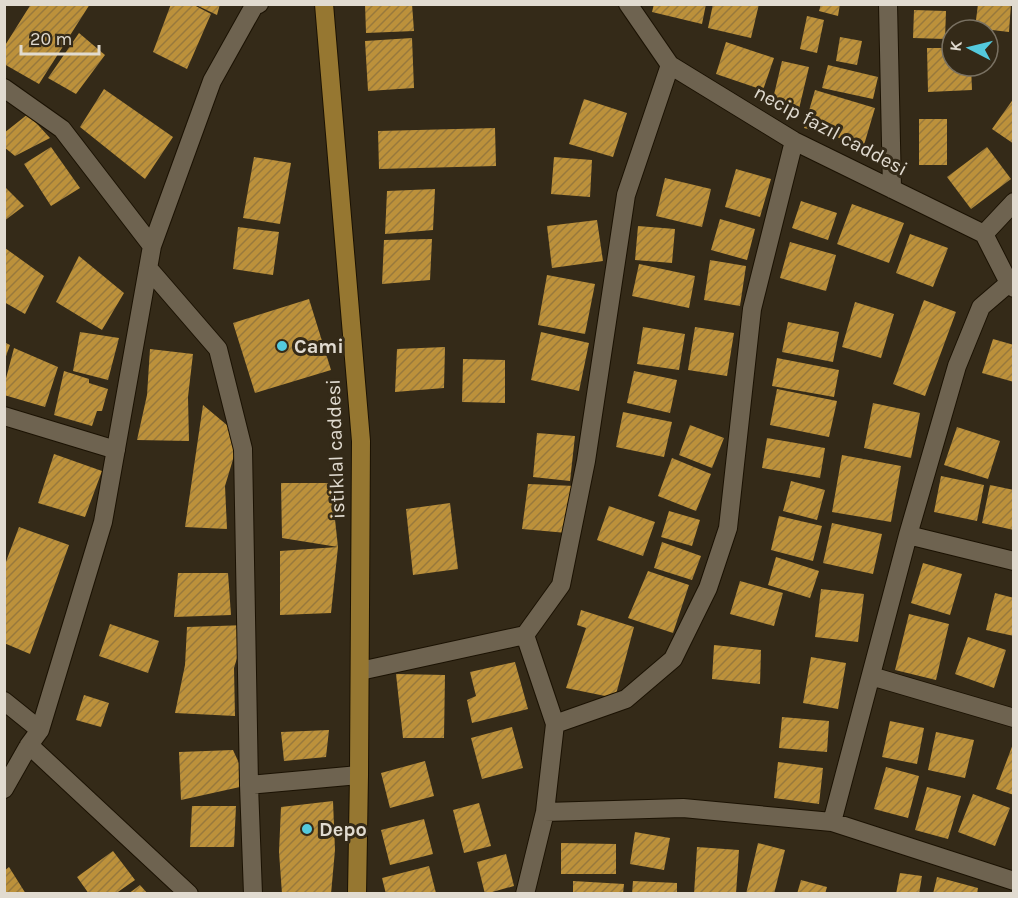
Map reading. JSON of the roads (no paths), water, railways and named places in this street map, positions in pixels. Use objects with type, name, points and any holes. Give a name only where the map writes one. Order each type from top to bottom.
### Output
[{"type":"main road","name":"istiklal caddesi","points":[[324,4],[361,441],[357,894]]},
{"type":"street","name":"necip fazıl caddesi","points":[[628,4],[670,65],[794,141],[984,234]]},
{"type":"street","points":[[888,4],[892,189]]},
{"type":"street","points":[[4,789],[40,730],[103,522],[152,246],[212,81],[256,5]]},
{"type":"street","points":[[360,671],[525,635],[561,585],[586,461],[626,195],[670,65]]},
{"type":"street","points":[[8,98],[62,129],[152,246]]},
{"type":"street","points":[[555,724],[626,699],[673,658],[708,588],[728,528],[752,309],[794,141]]},
{"type":"street","points":[[832,822],[908,535],[957,366],[981,307],[1011,285],[984,234],[1014,202]]},
{"type":"street","points":[[148,268],[218,349],[243,449],[253,894]]},
{"type":"street","points":[[4,416],[116,450]]},
{"type":"street","points":[[908,535],[1014,561]]},
{"type":"street","points":[[525,635],[555,724],[546,812],[525,894]]},
{"type":"street","points":[[871,676],[1014,718]]},
{"type":"street","points":[[4,701],[40,730]]},
{"type":"street","points":[[29,745],[189,894]]},
{"type":"street","points":[[249,785],[359,775]]},
{"type":"street","points":[[546,812],[683,808],[832,822],[1014,881]]},
{"type":"place","name":"Cami","points":[[282,346]]},
{"type":"place","name":"Depo","points":[[307,829]]}]
